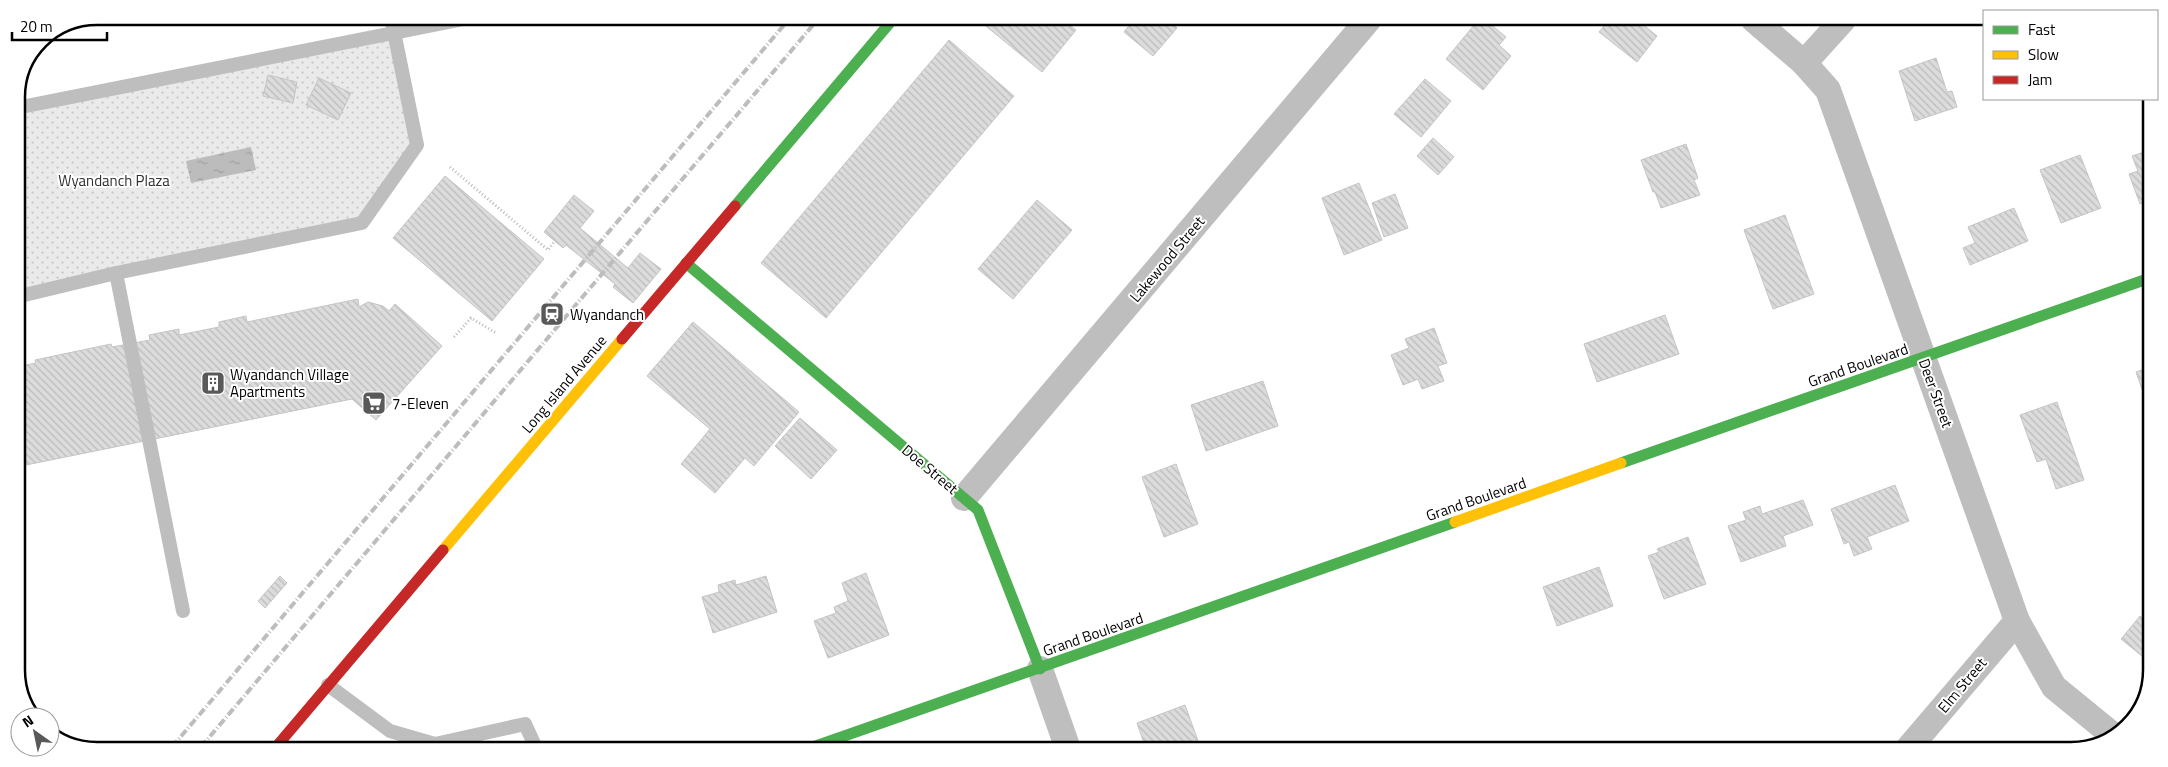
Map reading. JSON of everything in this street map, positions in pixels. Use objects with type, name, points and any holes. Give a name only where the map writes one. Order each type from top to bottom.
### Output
[{"type":"street","name":"Long Island Avenue","points":[[280,742],[888,25]]},
{"type":"street","name":"Lakewood Street","points":[[964,498],[1364,25]]},
{"type":"street","name":"Deer Street","points":[[1760,25],[1804,63],[1828,90],[1833,101],[2017,620],[2054,687],[2108,731]]},
{"type":"street","points":[[1804,63],[1838,25]]},
{"type":"street","name":"Doe Street","points":[[686,263],[978,510],[1040,668],[1066,742]]},
{"type":"street","name":"Grand Boulevard","points":[[827,742],[2143,280]]},
{"type":"street","name":"Elm Street","points":[[1914,742],[2017,620]]},
{"type":"lane","points":[[25,295],[116,273],[362,223],[417,145],[393,25]]},
{"type":"lane","points":[[25,106],[431,25]]},
{"type":"lane","points":[[116,273],[183,611]]},
{"type":"lane","points":[[328,685],[390,731],[428,742]]},
{"type":"lane","points":[[444,742],[525,724],[533,742]]},
{"type":"path","points":[[450,167],[548,250],[555,241]]},
{"type":"path","points":[[454,337],[471,318],[496,333]]},
{"type":"green space","name":"Wyandanch Plaza","points":[[393,35],[415,144],[361,221],[25,290],[25,105]]},
{"type":"water","points":[[251,147],[256,170],[191,183],[186,161]]},
{"type":"building","points":[[985,25],[1070,25],[1076,30],[1042,72]]},
{"type":"building","points":[[1130,25],[1174,25],[1177,28],[1153,56],[1124,32]]},
{"type":"building","points":[[1474,25],[1491,25],[1506,37],[1499,45],[1511,56],[1483,90],[1446,59]]},
{"type":"building","points":[[1605,25],[1643,25],[1657,36],[1637,62],[1599,32]]},
{"type":"building","points":[[949,40],[1014,96],[826,318],[761,263]]},
{"type":"building","points":[[1936,58],[1947,92],[1952,91],[1957,107],[1915,121],[1899,71]]},
{"type":"building","points":[[268,75],[297,82],[293,103],[263,96]]},
{"type":"building","points":[[319,78],[351,93],[338,120],[306,105]]},
{"type":"building","points":[[1425,79],[1451,101],[1421,137],[1394,114]]},
{"type":"building","points":[[1433,138],[1454,157],[1438,175],[1417,156]]},
{"type":"building","points":[[1686,144],[1698,178],[1694,180],[1700,195],[1661,208],[1641,160]]},
{"type":"building","points":[[2143,152],[2143,203],[2140,204],[2129,174],[2138,171],[2132,156]]},
{"type":"building","points":[[2080,155],[2101,208],[2061,223],[2040,170]]},
{"type":"building","points":[[445,176],[544,259],[492,321],[393,238]]},
{"type":"building","points":[[1359,183],[1382,240],[1344,255],[1322,198]]},
{"type":"building","points":[[1395,194],[1408,228],[1384,237],[1372,203]]},
{"type":"building","points":[[574,195],[594,211],[580,228],[628,268],[640,253],[661,269],[633,303],[613,287],[615,284],[566,245],[563,248],[544,232]]},
{"type":"building","points":[[1037,200],[1072,230],[1013,299],[978,269]]},
{"type":"building","points":[[2014,208],[2028,241],[1970,265],[1963,248],[1975,243],[1968,227]]},
{"type":"building","points":[[1785,215],[1814,294],[1773,309],[1744,230]]},
{"type":"building","name":"Wyandanch Village Apartments","points":[[358,299],[359,307],[368,302],[383,306],[389,311],[395,304],[442,346],[376,420],[352,399],[25,465],[25,365],[36,363],[35,360],[111,344],[112,347],[150,340],[149,335],[179,329],[179,335],[219,327],[219,322],[246,316],[247,322]]},
{"type":"building","points":[[1665,315],[1679,354],[1597,382],[1584,344]]},
{"type":"building","points":[[693,322],[799,412],[754,466],[745,458],[715,493],[681,464],[710,429],[647,376]]},
{"type":"building","points":[[1434,328],[1447,363],[1438,366],[1444,381],[1422,389],[1418,379],[1403,385],[1391,355],[1409,348],[1405,339]]},
{"type":"building","points":[[2143,370],[2143,392],[2136,372]]},
{"type":"building","points":[[1263,381],[1278,426],[1206,451],[1191,405]]},
{"type":"building","points":[[2057,402],[2084,480],[2056,489],[2046,459],[2037,462],[2020,415]]},
{"type":"building","points":[[800,418],[837,450],[811,479],[775,446]]},
{"type":"building","points":[[1176,464],[1198,524],[1164,537],[1142,477]]},
{"type":"building","points":[[1895,485],[1909,521],[1867,537],[1872,549],[1854,556],[1849,542],[1844,544],[1831,509]]},
{"type":"building","points":[[1803,500],[1813,525],[1783,536],[1786,546],[1741,562],[1728,526],[1746,520],[1743,512],[1760,506],[1762,514]]},
{"type":"building","points":[[1688,537],[1706,584],[1664,599],[1648,556],[1659,552],[1657,549]]},
{"type":"building","points":[[1599,567],[1613,606],[1557,626],[1543,587]]},
{"type":"building","points":[[866,573],[889,635],[828,658],[814,621],[836,613],[834,607],[848,601],[842,583]]},
{"type":"building","points":[[280,576],[287,583],[265,608],[258,601]]},
{"type":"building","points":[[766,576],[777,612],[713,633],[702,597],[719,592],[718,585],[735,580],[736,585]]},
{"type":"building","points":[[2140,616],[2143,619],[2143,657],[2121,639]]},
{"type":"building","points":[[1185,705],[1198,742],[1144,742],[1137,723]]},
{"type":"railway","points":[[176,742],[784,25]]},
{"type":"railway","points":[[205,742],[813,25]]},
{"type":"traffic: fast","points":[[735,206],[888,25]]},
{"type":"traffic: fast","points":[[686,263],[978,510],[1040,669]]},
{"type":"traffic: fast","points":[[1621,463],[2143,280]]},
{"type":"traffic: fast","points":[[827,742],[1455,522]]},
{"type":"traffic: slow","points":[[443,550],[622,339]]},
{"type":"traffic: slow","points":[[1455,522],[1621,463]]},
{"type":"traffic: jam","points":[[622,339],[735,206]]},
{"type":"traffic: jam","points":[[280,742],[443,550]]},
{"type":"place","name":"Wyandanch","points":[[552,314]]},
{"type":"place","name":"Wyandanch Village Apartments","points":[[213,383]]},
{"type":"place","name":"7-Eleven","points":[[374,403]]}]
